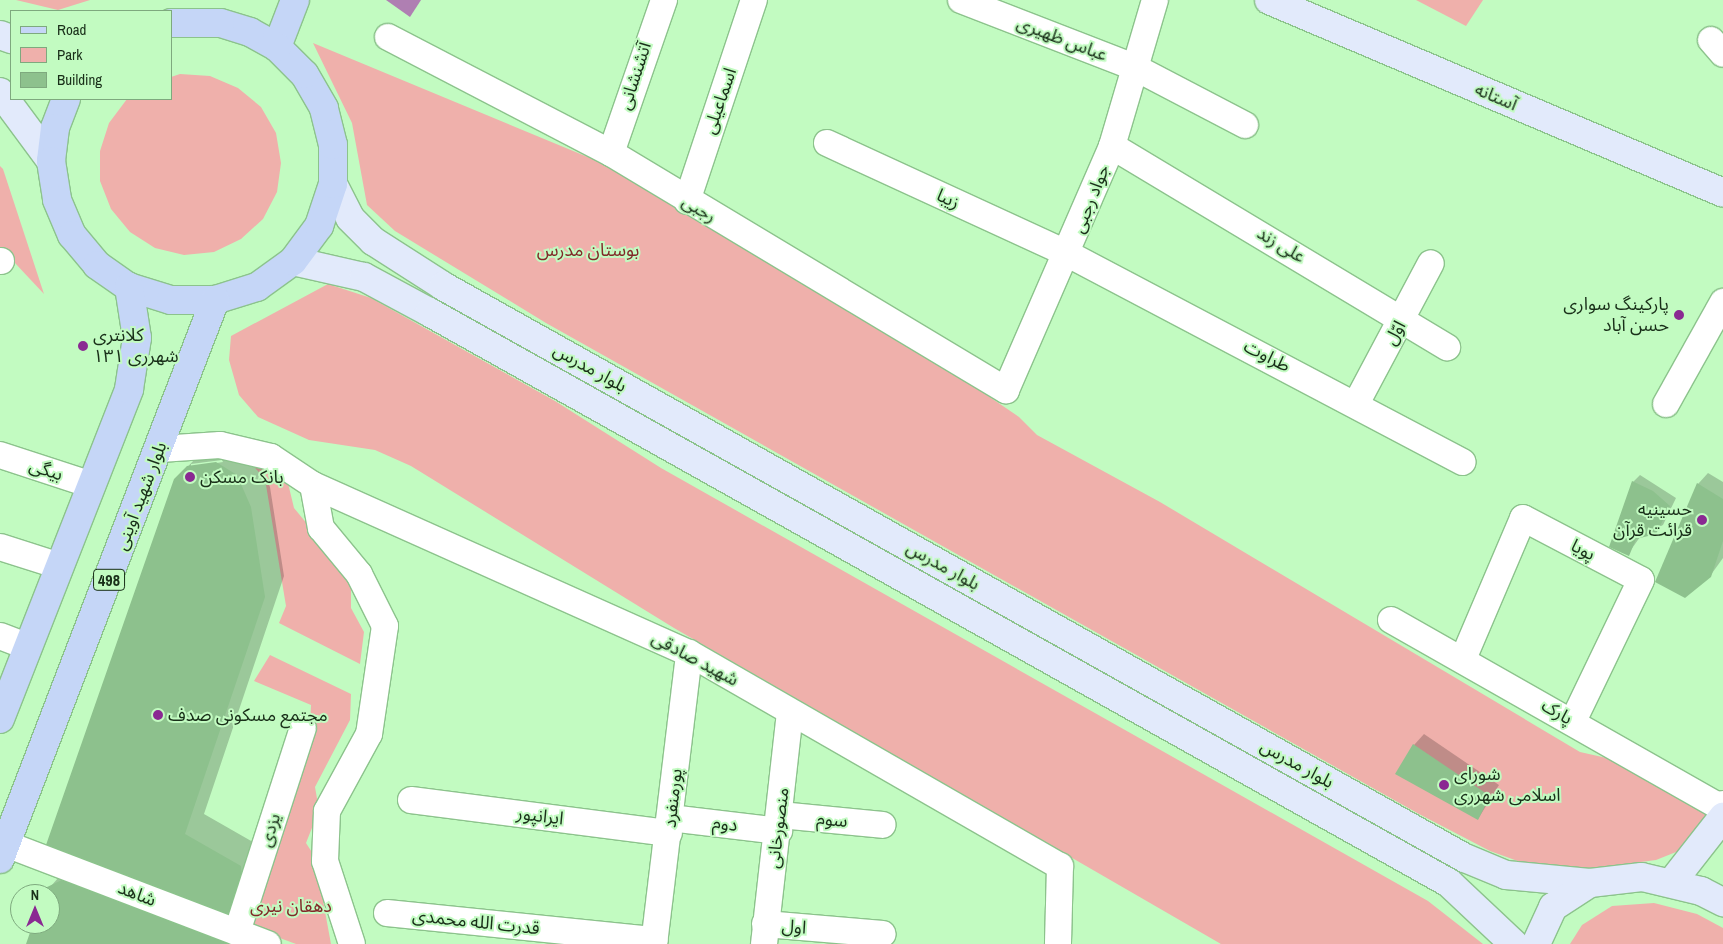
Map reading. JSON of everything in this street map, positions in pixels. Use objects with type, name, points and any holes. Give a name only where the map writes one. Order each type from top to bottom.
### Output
[{"type":"main road","points":[[172,10],[188,0]]},
{"type":"main road","points":[[276,47],[295,0]]},
{"type":"main road","name":"آستانه","points":[[1269,0],[1723,193]]},
{"type":"main road","points":[[66,100],[55,128],[51,162],[57,200],[72,235],[97,265],[129,287],[171,300],[215,300],[258,287],[293,261],[319,226],[333,184],[334,145],[324,108],[304,74],[276,47],[220,23],[172,23]]},
{"type":"main road","points":[[0,92],[51,162]]},
{"type":"main road","name":"بلوار مدرس","points":[[333,184],[350,218],[373,241],[443,286],[1465,858],[1506,875],[1590,883]]},
{"type":"main road","name":"بلوار مدرس","points":[[293,261],[364,277],[481,341],[1449,883],[1514,944]]},
{"type":"main road","points":[[0,719],[129,390],[137,338],[129,287]]},
{"type":"main road","name":"بلوار شهید آوینی","points":[[3,852],[160,449],[215,300]]},
{"type":"main road","points":[[1672,882],[1723,817]]},
{"type":"main road","points":[[1536,944],[1553,907],[1590,883],[1642,877],[1672,882],[1723,902]]},
{"type":"street","name":"آتشنشانی","points":[[610,153],[664,0]]},
{"type":"street","name":"اسماعیلی","points":[[687,201],[754,0]]},
{"type":"street","name":"عباس ظهیری","points":[[961,0],[1136,68],[1245,125]]},
{"type":"street","name":"جواد رجبی","points":[[1006,390],[1068,254],[1112,146],[1155,0]]},
{"type":"street","name":"رجبی","points":[[388,37],[610,153],[687,201],[1006,390]]},
{"type":"street","name":"زیبا","points":[[827,143],[1068,254]]},
{"type":"street","name":"علی زند","points":[[1112,146],[1403,318],[1447,347]]},
{"type":"street","name":"طراوت","points":[[1068,254],[1357,402],[1463,462]]},
{"type":"street","name":"اوّل","points":[[1357,402],[1431,263]]},
{"type":"street","points":[[1666,404],[1723,302]]},
{"type":"street","name":"شهید صادقی","points":[[160,449],[220,445],[263,455],[313,484],[689,652],[790,712],[1060,866],[1064,941]]},
{"type":"street","name":"بیگی","points":[[0,455],[92,485]]},
{"type":"street","points":[[313,484],[321,528],[359,574],[385,626],[369,734],[327,811],[325,861],[352,944]]},
{"type":"street","name":"پویا","points":[[1463,659],[1523,518],[1641,580],[1573,721]]},
{"type":"street","points":[[0,547],[60,566]]},
{"type":"street","name":"پارک","points":[[1391,620],[1573,721],[1716,805],[1723,804]]},
{"type":"street","points":[[0,636],[28,647]]},
{"type":"street","name":"پورمنفرد","points":[[655,942],[689,652]]},
{"type":"street","name":"منصورخانی","points":[[764,934],[780,823],[790,712]]},
{"type":"street","name":"یزدی","points":[[237,932],[303,728]]},
{"type":"street","name":"ایرانپور","points":[[412,800],[669,825]]},
{"type":"street","name":"دوم","points":[[669,825],[780,823]]},
{"type":"street","name":"سوم","points":[[780,823],[883,825]]},
{"type":"street","name":"شاهد","points":[[3,852],[268,944]]},
{"type":"street","name":"قدرت الله محمدی","points":[[387,913],[655,942]]},
{"type":"street","name":"اول","points":[[764,934],[883,934]]},
{"type":"green space","points":[[16,0],[90,0],[58,10]]},
{"type":"green space","points":[[1416,0],[1483,0],[1466,26]]},
{"type":"green space","name":"بوستان مدرس","points":[[313,43],[619,170],[897,334],[1019,417],[1037,435],[1160,502],[1580,752],[1620,761],[1713,811],[1681,850],[1656,860],[1580,870],[1540,869],[1490,851],[1419,814],[546,323],[395,231],[367,205],[352,123]]},
{"type":"green space","points":[[180,74],[210,76],[238,88],[261,107],[276,133],[281,163],[277,192],[263,219],[241,239],[214,252],[184,255],[155,248],[130,232],[111,209],[100,181],[100,151],[109,123],[126,100],[172,100],[172,77]]},
{"type":"green space","points":[[0,166],[3,169],[44,294],[0,247]]},
{"type":"green space","points":[[328,284],[371,298],[555,401],[661,468],[1428,901],[1483,944],[1221,944],[674,628],[411,466],[375,450],[309,440],[258,417],[239,395],[229,360],[231,336]]},
{"type":"green space","points":[[249,461],[287,479],[294,508],[351,577],[351,608],[364,632],[360,664],[279,623],[286,606],[265,479]]},
{"type":"green space","name":"دهقان نیری","points":[[270,655],[351,694],[350,720],[315,787],[319,810],[306,843],[315,857],[331,944],[296,944],[250,927],[310,726],[311,705],[254,681]]},
{"type":"green space","points":[[1654,903],[1697,914],[1723,928],[1723,944],[1570,944],[1582,925],[1612,906]]},
{"type":"shaded area","points":[[386,0],[421,0],[410,17]]},
{"type":"building","name":"مجتمع مسکونی صدف","points":[[216,462],[237,475],[251,507],[265,597],[185,834],[241,866],[244,898],[222,918],[55,860],[46,845],[174,479],[187,466]]},
{"type":"building","points":[[1632,481],[1653,491],[1670,506],[1656,534],[1636,539],[1629,556],[1609,547]]},
{"type":"building","name":"حسینیه قرائت قرآن","points":[[1697,483],[1723,499],[1723,541],[1711,577],[1685,598],[1655,582]]},
{"type":"building","name":"شورای اسلامی شهرری","points":[[1413,744],[1490,796],[1478,820],[1395,774]]},
{"type":"building","points":[[64,879],[230,937],[227,944],[26,944],[30,934],[60,934],[60,884],[53,884]]},
{"type":"place","name":"پارکینگ سواری حسن آباد","points":[[1679,315]]},
{"type":"place","name":"کلانتری ۱۳۱ شهرری","points":[[83,346]]},
{"type":"place","name":"بانک مسکن","points":[[190,477]]},
{"type":"place","name":"حسینیه قرائت قرآن","points":[[1702,520]]},
{"type":"place","name":"مجتمع مسکونی صدف","points":[[158,715]]},
{"type":"place","name":"شورای اسلامی شهرری","points":[[1444,785]]}]
